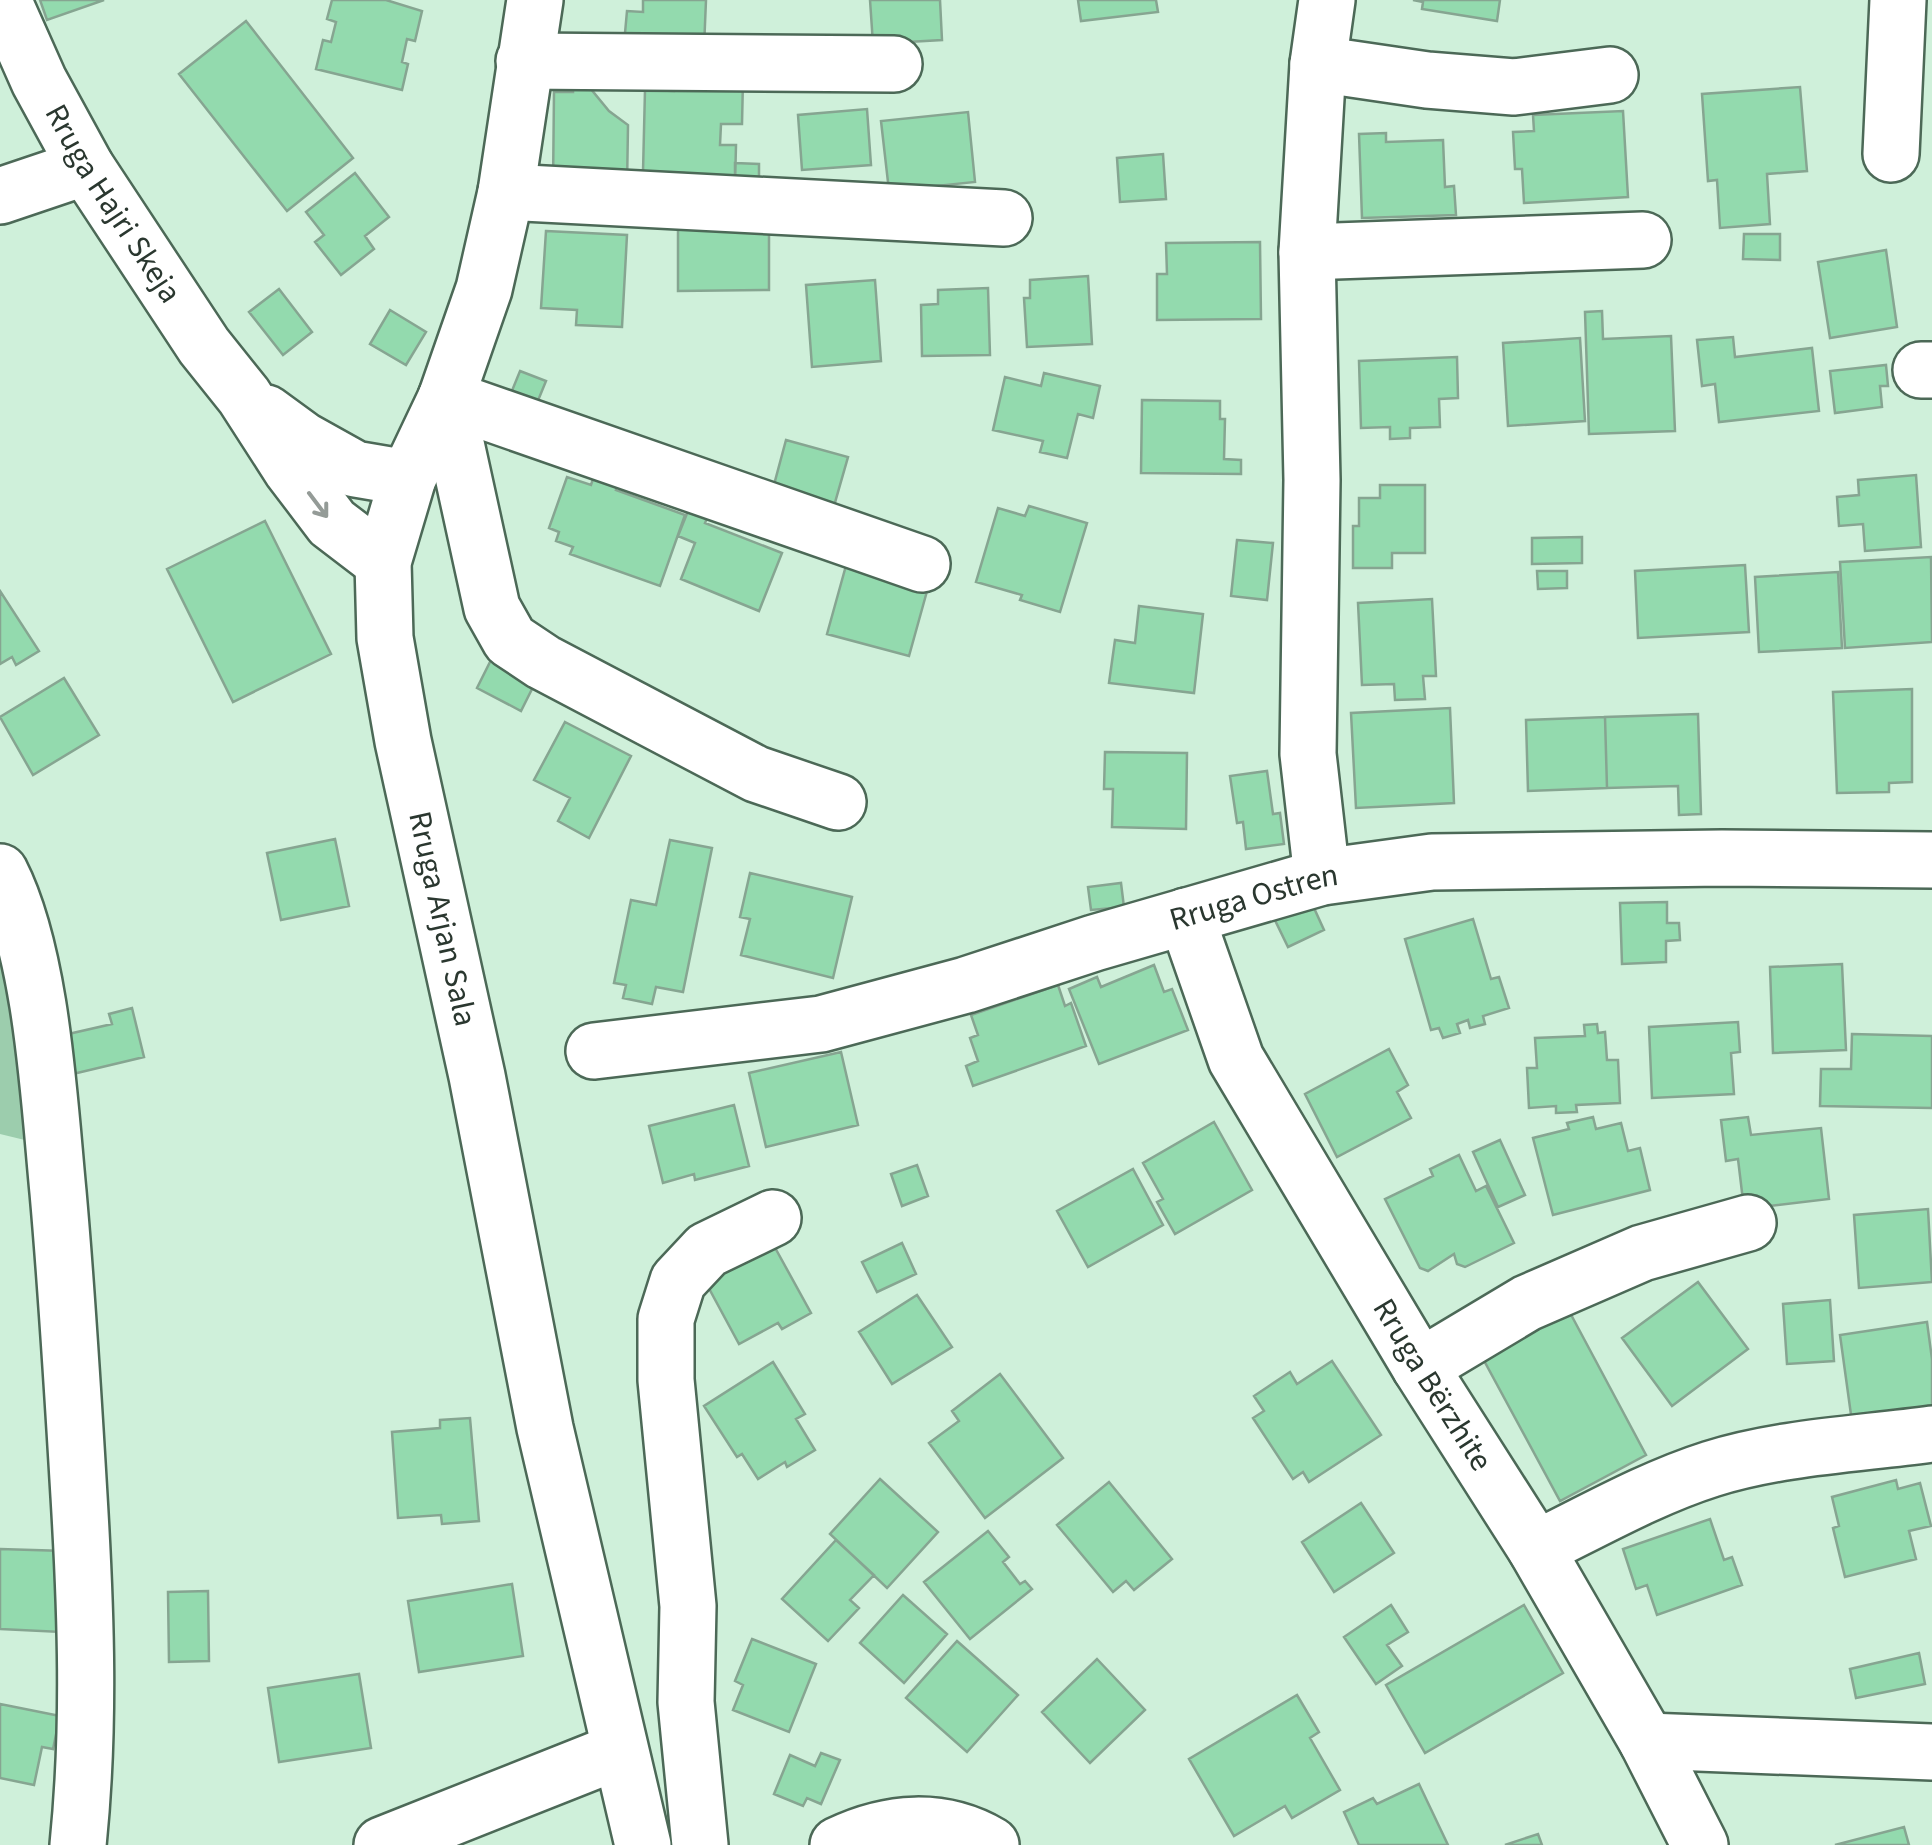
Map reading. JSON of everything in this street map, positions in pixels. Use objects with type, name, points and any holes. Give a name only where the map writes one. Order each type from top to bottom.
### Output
[{"type":"street","name":"Rruga Hajri Skeja","points":[[3,0],[39,82],[86,167],[204,346],[244,396],[332,523],[382,562]]},
{"type":"street","name":"Rruga Arjan Sala","points":[[535,0],[506,192],[484,290],[446,398],[408,478],[382,562],[385,638],[546,1428],[643,1845]]},
{"type":"street","points":[[1322,877],[1308,754],[1312,480],[1308,252],[1318,64],[1327,0]]},
{"type":"street","points":[[1891,154],[1898,0]]},
{"type":"street","points":[[524,62],[894,64]]},
{"type":"street","points":[[1318,64],[1427,80],[1514,87],[1610,76]]},
{"type":"street","points":[[0,196],[86,167]]},
{"type":"street","points":[[506,192],[1004,218]]},
{"type":"street","points":[[1308,252],[1643,240]]},
{"type":"street","name":"Rruga Hajri Skeja","points":[[244,396],[303,440],[355,469],[408,478]]},
{"type":"street","points":[[446,398],[922,564]]},
{"type":"street","points":[[446,398],[492,608],[510,640],[542,662],[756,774],[838,802]]},
{"type":"street","name":"Rruga Ostren","points":[[594,1051],[821,1024],[966,985],[1322,877],[1432,862],[1932,860]]},
{"type":"street","points":[[0,872],[11,893],[30,972],[45,1064],[69,1318],[88,1697],[78,1845]]},
{"type":"street","name":"Rruga Bërzhite","points":[[1186,916],[1236,1059],[1420,1367],[1536,1549],[1700,1845]]},
{"type":"street","points":[[700,1845],[686,1702],[688,1606],[666,1380],[666,1319],[678,1281],[707,1250],[773,1218]]},
{"type":"street","points":[[1420,1367],[1527,1303],[1642,1253],[1748,1223]]},
{"type":"street","points":[[1536,1549],[1711,1469],[1780,1454],[1932,1434]]},
{"type":"street","points":[[1646,1742],[1932,1752]]},
{"type":"street","points":[[382,1845],[620,1751]]},
{"type":"street","points":[[838,1845],[857,1836],[907,1824],[938,1824],[974,1834],[991,1845]]},
{"type":"green space","points":[[3,962],[19,1042],[33,1142],[0,1134]]},
{"type":"building","points":[[40,0],[104,0],[47,20]]},
{"type":"building","points":[[332,0],[386,0],[422,11],[415,41],[407,39],[402,62],[408,64],[402,90],[316,69],[323,40],[331,42],[336,22],[327,19]]},
{"type":"building","points":[[643,0],[706,0],[704,48],[624,44],[627,11],[643,12]]},
{"type":"building","points":[[870,0],[940,0],[942,40],[873,44]]},
{"type":"building","points":[[1078,0],[1156,0],[1158,12],[1081,21]]},
{"type":"building","points":[[1413,0],[1500,0],[1497,21],[1422,9],[1423,2]]},
{"type":"building","points":[[246,21],[353,158],[287,211],[179,74]]},
{"type":"building","points":[[675,79],[743,80],[742,124],[721,124],[720,145],[736,145],[735,185],[683,184],[684,173],[643,172],[645,90],[674,91]]},
{"type":"building","points":[[573,86],[590,88],[609,111],[628,125],[627,187],[553,187],[554,92],[573,92]]},
{"type":"building","points":[[1800,87],[1807,171],[1767,174],[1770,224],[1720,228],[1717,180],[1708,181],[1702,94]]},
{"type":"building","points":[[867,109],[871,165],[802,170],[798,115]]},
{"type":"building","points":[[1623,111],[1628,197],[1524,203],[1522,169],[1515,169],[1513,132],[1534,131],[1533,115]]},
{"type":"building","points":[[968,112],[975,182],[889,191],[881,121]]},
{"type":"building","points":[[1386,133],[1386,142],[1443,140],[1445,187],[1454,186],[1456,215],[1362,218],[1359,134]]},
{"type":"building","points":[[1163,154],[1166,199],[1120,202],[1117,158]]},
{"type":"building","points":[[735,163],[759,164],[759,186],[735,185]]},
{"type":"building","points":[[355,173],[389,217],[365,236],[374,249],[341,275],[315,242],[324,235],[306,212]]},
{"type":"building","points":[[769,221],[769,290],[678,291],[678,222]]},
{"type":"building","points":[[546,231],[627,235],[622,327],[576,325],[577,310],[541,308]]},
{"type":"building","points":[[1744,234],[1780,234],[1780,260],[1743,259]]},
{"type":"building","points":[[1260,242],[1261,319],[1157,320],[1157,274],[1167,274],[1166,243]]},
{"type":"building","points":[[1886,250],[1897,327],[1830,338],[1818,262]]},
{"type":"building","points":[[1088,276],[1092,344],[1027,347],[1024,298],[1030,298],[1030,280]]},
{"type":"building","points":[[875,280],[881,361],[812,367],[806,285]]},
{"type":"building","points":[[988,288],[990,355],[922,356],[921,305],[938,304],[938,290]]},
{"type":"building","points":[[279,289],[312,332],[283,355],[249,312]]},
{"type":"building","points":[[390,310],[426,332],[406,365],[370,344]]},
{"type":"building","points":[[1602,311],[1603,339],[1671,336],[1675,431],[1589,434],[1585,312]]},
{"type":"building","points":[[1733,337],[1735,357],[1812,348],[1819,411],[1719,422],[1715,384],[1702,386],[1697,340]]},
{"type":"building","points":[[1580,338],[1585,421],[1508,426],[1503,343]]},
{"type":"building","points":[[1457,357],[1458,398],[1439,399],[1440,427],[1410,428],[1410,438],[1390,439],[1390,427],[1361,428],[1359,361]]},
{"type":"building","points":[[1886,365],[1888,386],[1880,386],[1882,407],[1835,413],[1830,371]]},
{"type":"building","points":[[520,371],[546,381],[535,408],[509,398]]},
{"type":"building","points":[[1044,373],[1100,386],[1093,418],[1078,414],[1067,458],[1040,452],[1043,441],[993,430],[1005,377],[1041,386]]},
{"type":"building","points":[[1142,400],[1220,401],[1220,419],[1225,419],[1224,459],[1241,460],[1241,474],[1141,473]]},
{"type":"building","points":[[786,440],[848,457],[832,513],[771,496]]},
{"type":"building","points":[[597,467],[622,476],[616,490],[685,515],[660,586],[570,554],[573,547],[556,541],[559,532],[549,528],[567,477],[591,485]]},
{"type":"building","points":[[1916,475],[1921,547],[1865,551],[1863,524],[1839,526],[1837,497],[1859,495],[1858,480]]},
{"type":"building","points":[[1380,485],[1425,485],[1425,553],[1392,553],[1392,568],[1353,568],[1353,526],[1359,526],[1359,498],[1380,498]]},
{"type":"building","points":[[694,496],[713,504],[705,523],[782,553],[759,611],[681,579],[695,543],[678,536]]},
{"type":"building","points":[[1029,506],[1087,523],[1060,612],[1020,600],[1022,595],[976,582],[998,508],[1025,516]]},
{"type":"building","points":[[265,521],[331,654],[233,702],[167,569]]},
{"type":"building","points":[[1582,537],[1582,563],[1532,564],[1532,538]]},
{"type":"building","points":[[1237,540],[1273,543],[1267,600],[1231,596]]},
{"type":"building","points":[[1931,557],[1932,642],[1845,648],[1840,562]]},
{"type":"building","points":[[847,562],[929,584],[909,656],[827,634]]},
{"type":"building","points":[[1745,565],[1749,632],[1638,638],[1635,571]]},
{"type":"building","points":[[1537,571],[1567,571],[1567,588],[1538,589]]},
{"type":"building","points":[[1838,572],[1842,648],[1759,652],[1755,577]]},
{"type":"building","points":[[0,591],[39,651],[16,665],[12,657],[0,664]]},
{"type":"building","points":[[1432,599],[1436,676],[1423,676],[1425,699],[1395,700],[1394,684],[1362,685],[1358,603]]},
{"type":"building","points":[[1139,606],[1203,614],[1194,693],[1109,683],[1115,640],[1135,643]]},
{"type":"building","points":[[496,650],[540,673],[521,711],[477,688]]},
{"type":"building","points":[[64,678],[99,735],[33,775],[0,717]]},
{"type":"building","points":[[1912,689],[1912,782],[1889,783],[1889,792],[1837,793],[1833,692]]},
{"type":"building","points":[[1450,708],[1454,803],[1356,808],[1351,713]]},
{"type":"building","points":[[1698,714],[1701,814],[1679,815],[1678,786],[1607,788],[1605,717]]},
{"type":"building","points":[[1605,717],[1607,788],[1528,791],[1526,720]]},
{"type":"building","points":[[565,722],[631,756],[589,838],[558,821],[570,798],[534,780]]},
{"type":"building","points":[[1105,752],[1187,753],[1186,829],[1112,827],[1113,789],[1104,789]]},
{"type":"building","points":[[1267,771],[1273,814],[1280,813],[1284,844],[1246,849],[1243,822],[1237,823],[1230,776]]},
{"type":"building","points":[[335,839],[349,906],[281,920],[267,853]]},
{"type":"building","points":[[670,840],[712,848],[683,992],[656,987],[652,1004],[623,998],[626,985],[614,983],[631,900],[656,905]]},
{"type":"building","points":[[750,873],[852,897],[833,978],[741,955],[750,919],[740,917]]},
{"type":"building","points":[[1121,883],[1124,907],[1091,910],[1088,887]]},
{"type":"building","points":[[1309,897],[1324,930],[1288,947],[1272,914]]},
{"type":"building","points":[[1667,902],[1667,923],[1679,923],[1680,940],[1666,941],[1666,962],[1622,964],[1620,903]]},
{"type":"building","points":[[1473,919],[1491,979],[1499,977],[1509,1008],[1483,1016],[1485,1024],[1470,1028],[1468,1020],[1457,1024],[1460,1033],[1443,1038],[1439,1028],[1431,1030],[1405,939]]},
{"type":"building","points":[[1842,964],[1846,1050],[1773,1053],[1770,967]]},
{"type":"building","points":[[1154,965],[1164,992],[1172,989],[1188,1030],[1099,1064],[1069,989],[1097,977],[1101,987]]},
{"type":"building","points":[[1058,985],[1065,1006],[1071,1003],[1086,1046],[973,1086],[966,1066],[978,1061],[970,1038],[978,1035],[971,1015]]},
{"type":"building","points":[[132,1008],[144,1057],[73,1074],[64,1035],[112,1024],[109,1014]]},
{"type":"building","points":[[1738,1022],[1740,1052],[1731,1053],[1734,1094],[1652,1098],[1649,1027]]},
{"type":"building","points":[[1597,1024],[1598,1033],[1605,1032],[1607,1060],[1618,1060],[1620,1103],[1576,1105],[1577,1112],[1556,1113],[1556,1106],[1529,1108],[1527,1068],[1537,1068],[1535,1038],[1585,1036],[1584,1025]]},
{"type":"building","points":[[1852,1034],[1932,1036],[1932,1108],[1820,1106],[1821,1069],[1851,1069]]},
{"type":"building","points":[[1389,1049],[1408,1085],[1397,1092],[1411,1118],[1337,1157],[1305,1094]]},
{"type":"building","points":[[841,1052],[858,1125],[766,1147],[749,1073]]},
{"type":"building","points":[[734,1105],[749,1166],[695,1180],[694,1174],[663,1183],[649,1126]]},
{"type":"building","points":[[1593,1117],[1596,1129],[1621,1123],[1628,1151],[1640,1148],[1650,1190],[1553,1215],[1533,1138],[1569,1129],[1567,1123]]},
{"type":"building","points":[[1748,1117],[1751,1135],[1821,1128],[1829,1199],[1744,1209],[1738,1159],[1726,1161],[1721,1120]]},
{"type":"building","points":[[1214,1122],[1252,1190],[1175,1234],[1157,1202],[1163,1199],[1143,1163]]},
{"type":"building","points":[[1500,1140],[1525,1195],[1498,1207],[1473,1152]]},
{"type":"building","points":[[1459,1155],[1476,1191],[1486,1186],[1514,1243],[1465,1267],[1457,1264],[1454,1254],[1428,1271],[1420,1268],[1385,1199],[1433,1176],[1430,1169]]},
{"type":"building","points":[[917,1165],[928,1196],[902,1206],[891,1174]]},
{"type":"building","points":[[1133,1169],[1163,1225],[1088,1267],[1057,1211]]},
{"type":"building","points":[[1928,1209],[1932,1282],[1859,1288],[1854,1215]]},
{"type":"building","points":[[902,1243],[916,1274],[877,1292],[862,1262]]},
{"type":"building","points":[[773,1244],[811,1313],[782,1329],[778,1323],[739,1344],[705,1281]]},
{"type":"building","points":[[1698,1282],[1748,1349],[1672,1406],[1622,1338]]},
{"type":"building","points":[[917,1295],[952,1347],[892,1384],[859,1332]]},
{"type":"building","points":[[1830,1300],[1834,1361],[1787,1364],[1783,1304]]},
{"type":"building","points":[[1568,1309],[1646,1455],[1560,1501],[1481,1355]]},
{"type":"building","points":[[1927,1322],[1932,1410],[1852,1422],[1840,1335]]},
{"type":"building","points":[[1332,1361],[1381,1435],[1309,1482],[1303,1472],[1293,1479],[1253,1418],[1264,1411],[1254,1396],[1290,1372],[1297,1384]]},
{"type":"building","points":[[773,1362],[805,1414],[796,1419],[815,1450],[758,1479],[742,1454],[737,1457],[704,1406]]},
{"type":"building","points":[[1000,1374],[1063,1458],[985,1518],[929,1443],[959,1421],[952,1411]]},
{"type":"building","points":[[470,1418],[479,1521],[442,1524],[441,1515],[398,1518],[392,1432],[440,1428],[440,1420]]},
{"type":"building","points":[[880,1479],[938,1532],[887,1588],[830,1534]]},
{"type":"building","points":[[1896,1480],[1898,1489],[1920,1483],[1931,1526],[1909,1531],[1916,1559],[1845,1577],[1833,1528],[1839,1526],[1832,1497]]},
{"type":"building","points":[[1109,1482],[1172,1559],[1134,1590],[1126,1581],[1113,1592],[1057,1525]]},
{"type":"building","points":[[1361,1503],[1394,1553],[1334,1592],[1302,1542]]},
{"type":"building","points":[[1710,1519],[1724,1560],[1732,1557],[1742,1585],[1657,1615],[1647,1585],[1636,1589],[1623,1549]]},
{"type":"building","points":[[988,1531],[1009,1557],[1003,1562],[1020,1584],[1025,1581],[1032,1589],[970,1639],[924,1582]]},
{"type":"building","points":[[836,1540],[874,1575],[850,1600],[859,1608],[828,1641],[782,1599]]},
{"type":"building","points":[[0,1549],[65,1551],[61,1632],[0,1629]]},
{"type":"building","points":[[512,1584],[523,1656],[419,1672],[408,1601]]},
{"type":"building","points":[[208,1591],[209,1661],[169,1662],[168,1592]]},
{"type":"building","points":[[903,1595],[947,1634],[904,1683],[860,1643]]},
{"type":"building","points":[[1391,1605],[1408,1632],[1387,1645],[1402,1666],[1376,1684],[1344,1637]]},
{"type":"building","points":[[1524,1605],[1563,1673],[1425,1753],[1386,1685]]},
{"type":"building","points":[[752,1639],[816,1664],[789,1732],[733,1710],[743,1685],[735,1681]]},
{"type":"building","points":[[957,1641],[1018,1695],[967,1752],[906,1698]]},
{"type":"building","points":[[1919,1653],[1925,1684],[1856,1698],[1850,1669]]},
{"type":"building","points":[[1097,1659],[1145,1710],[1090,1763],[1042,1712]]},
{"type":"building","points":[[359,1674],[371,1748],[279,1762],[268,1688]]},
{"type":"building","points":[[1297,1695],[1319,1732],[1310,1738],[1340,1790],[1292,1818],[1285,1806],[1234,1836],[1189,1759]]},
{"type":"building","points":[[0,1704],[60,1716],[53,1749],[42,1747],[34,1785],[0,1778]]},
{"type":"building","points":[[821,1753],[840,1760],[821,1804],[807,1798],[803,1806],[774,1794],[790,1755],[815,1766]]},
{"type":"building","points":[[1419,1784],[1448,1845],[1359,1845],[1344,1812],[1373,1798],[1377,1804]]},
{"type":"building","points":[[1904,1827],[1909,1845],[1835,1845]]},
{"type":"building","points":[[1538,1834],[1542,1845],[1505,1845]]}]
